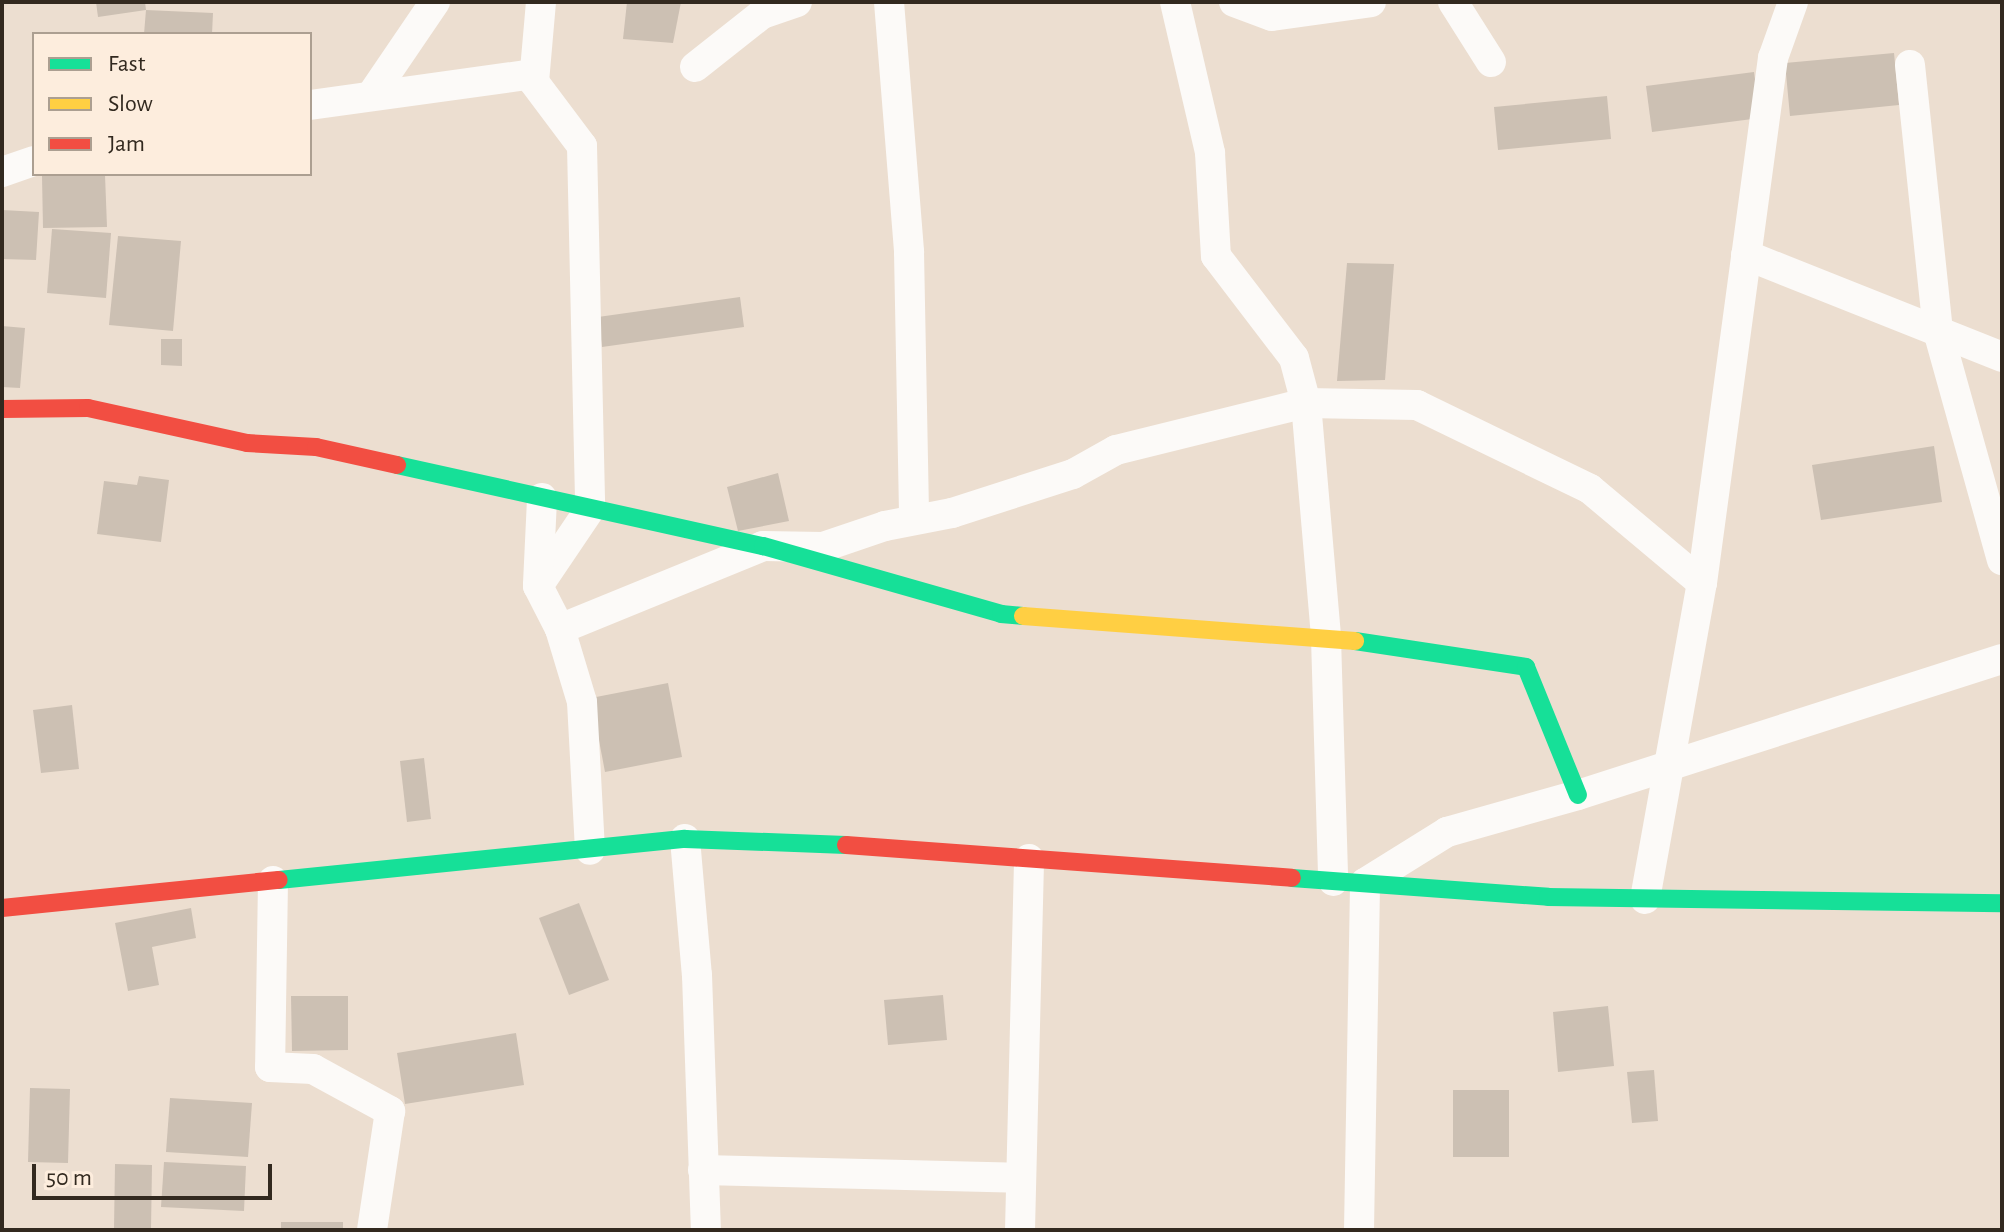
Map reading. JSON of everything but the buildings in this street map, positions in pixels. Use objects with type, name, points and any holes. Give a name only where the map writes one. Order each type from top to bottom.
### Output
[{"type":"street","points":[[371,96],[435,2]]},
{"type":"street","points":[[538,586],[590,509],[582,146],[534,82],[541,2]]},
{"type":"street","points":[[695,67],[762,14],[797,2]]},
{"type":"street","points":[[889,2],[909,252],[914,519]]},
{"type":"street","points":[[1175,2],[1210,153],[1216,256],[1294,358],[1306,403],[1326,638],[1333,881]]},
{"type":"street","points":[[1234,2],[1272,16],[1371,2]]},
{"type":"street","points":[[1453,2],[1491,62]]},
{"type":"street","points":[[1645,899],[1666,767],[1702,583],[1773,58],[1793,2]]},
{"type":"street","points":[[1910,65],[1938,331],[2002,560]]},
{"type":"street","points":[[312,105],[534,74]]},
{"type":"street","points":[[2,172],[32,162]]},
{"type":"street","points":[[1746,255],[2002,357]]},
{"type":"street","points":[[560,629],[763,546],[823,547],[1044,485],[1099,462],[1116,450],[1306,403],[1417,405],[1590,489],[1702,583]]},
{"type":"street","points":[[2,409],[88,408],[247,443],[316,447],[763,546],[1001,614],[1326,638],[1526,667],[1578,795]]},
{"type":"street","points":[[542,498],[538,586],[560,629],[582,702],[590,850]]},
{"type":"street","points":[[1365,883],[1447,832],[1578,795],[2002,659]]},
{"type":"street","points":[[685,839],[697,975],[706,1230]]},
{"type":"street","points":[[2,908],[685,839],[826,844],[1548,897],[2002,903]]},
{"type":"street","points":[[1020,1230],[1029,859]]},
{"type":"street","points":[[273,881],[270,1067],[313,1069],[390,1111],[372,1230]]},
{"type":"street","points":[[1359,1230],[1365,883]]},
{"type":"street","points":[[703,1170],[1021,1178]]},
{"type":"traffic: fast","points":[[397,465],[763,546],[1001,614],[1023,616]]},
{"type":"traffic: fast","points":[[1355,641],[1526,667],[1578,795]]},
{"type":"traffic: fast","points":[[279,880],[685,839],[846,845]]},
{"type":"traffic: fast","points":[[1292,878],[1548,897],[2002,903]]},
{"type":"traffic: slow","points":[[1023,616],[1355,641]]},
{"type":"traffic: jam","points":[[2,409],[88,408],[247,443],[316,447],[397,465]]},
{"type":"traffic: jam","points":[[846,845],[1292,878]]},
{"type":"traffic: jam","points":[[2,908],[279,880]]}]
